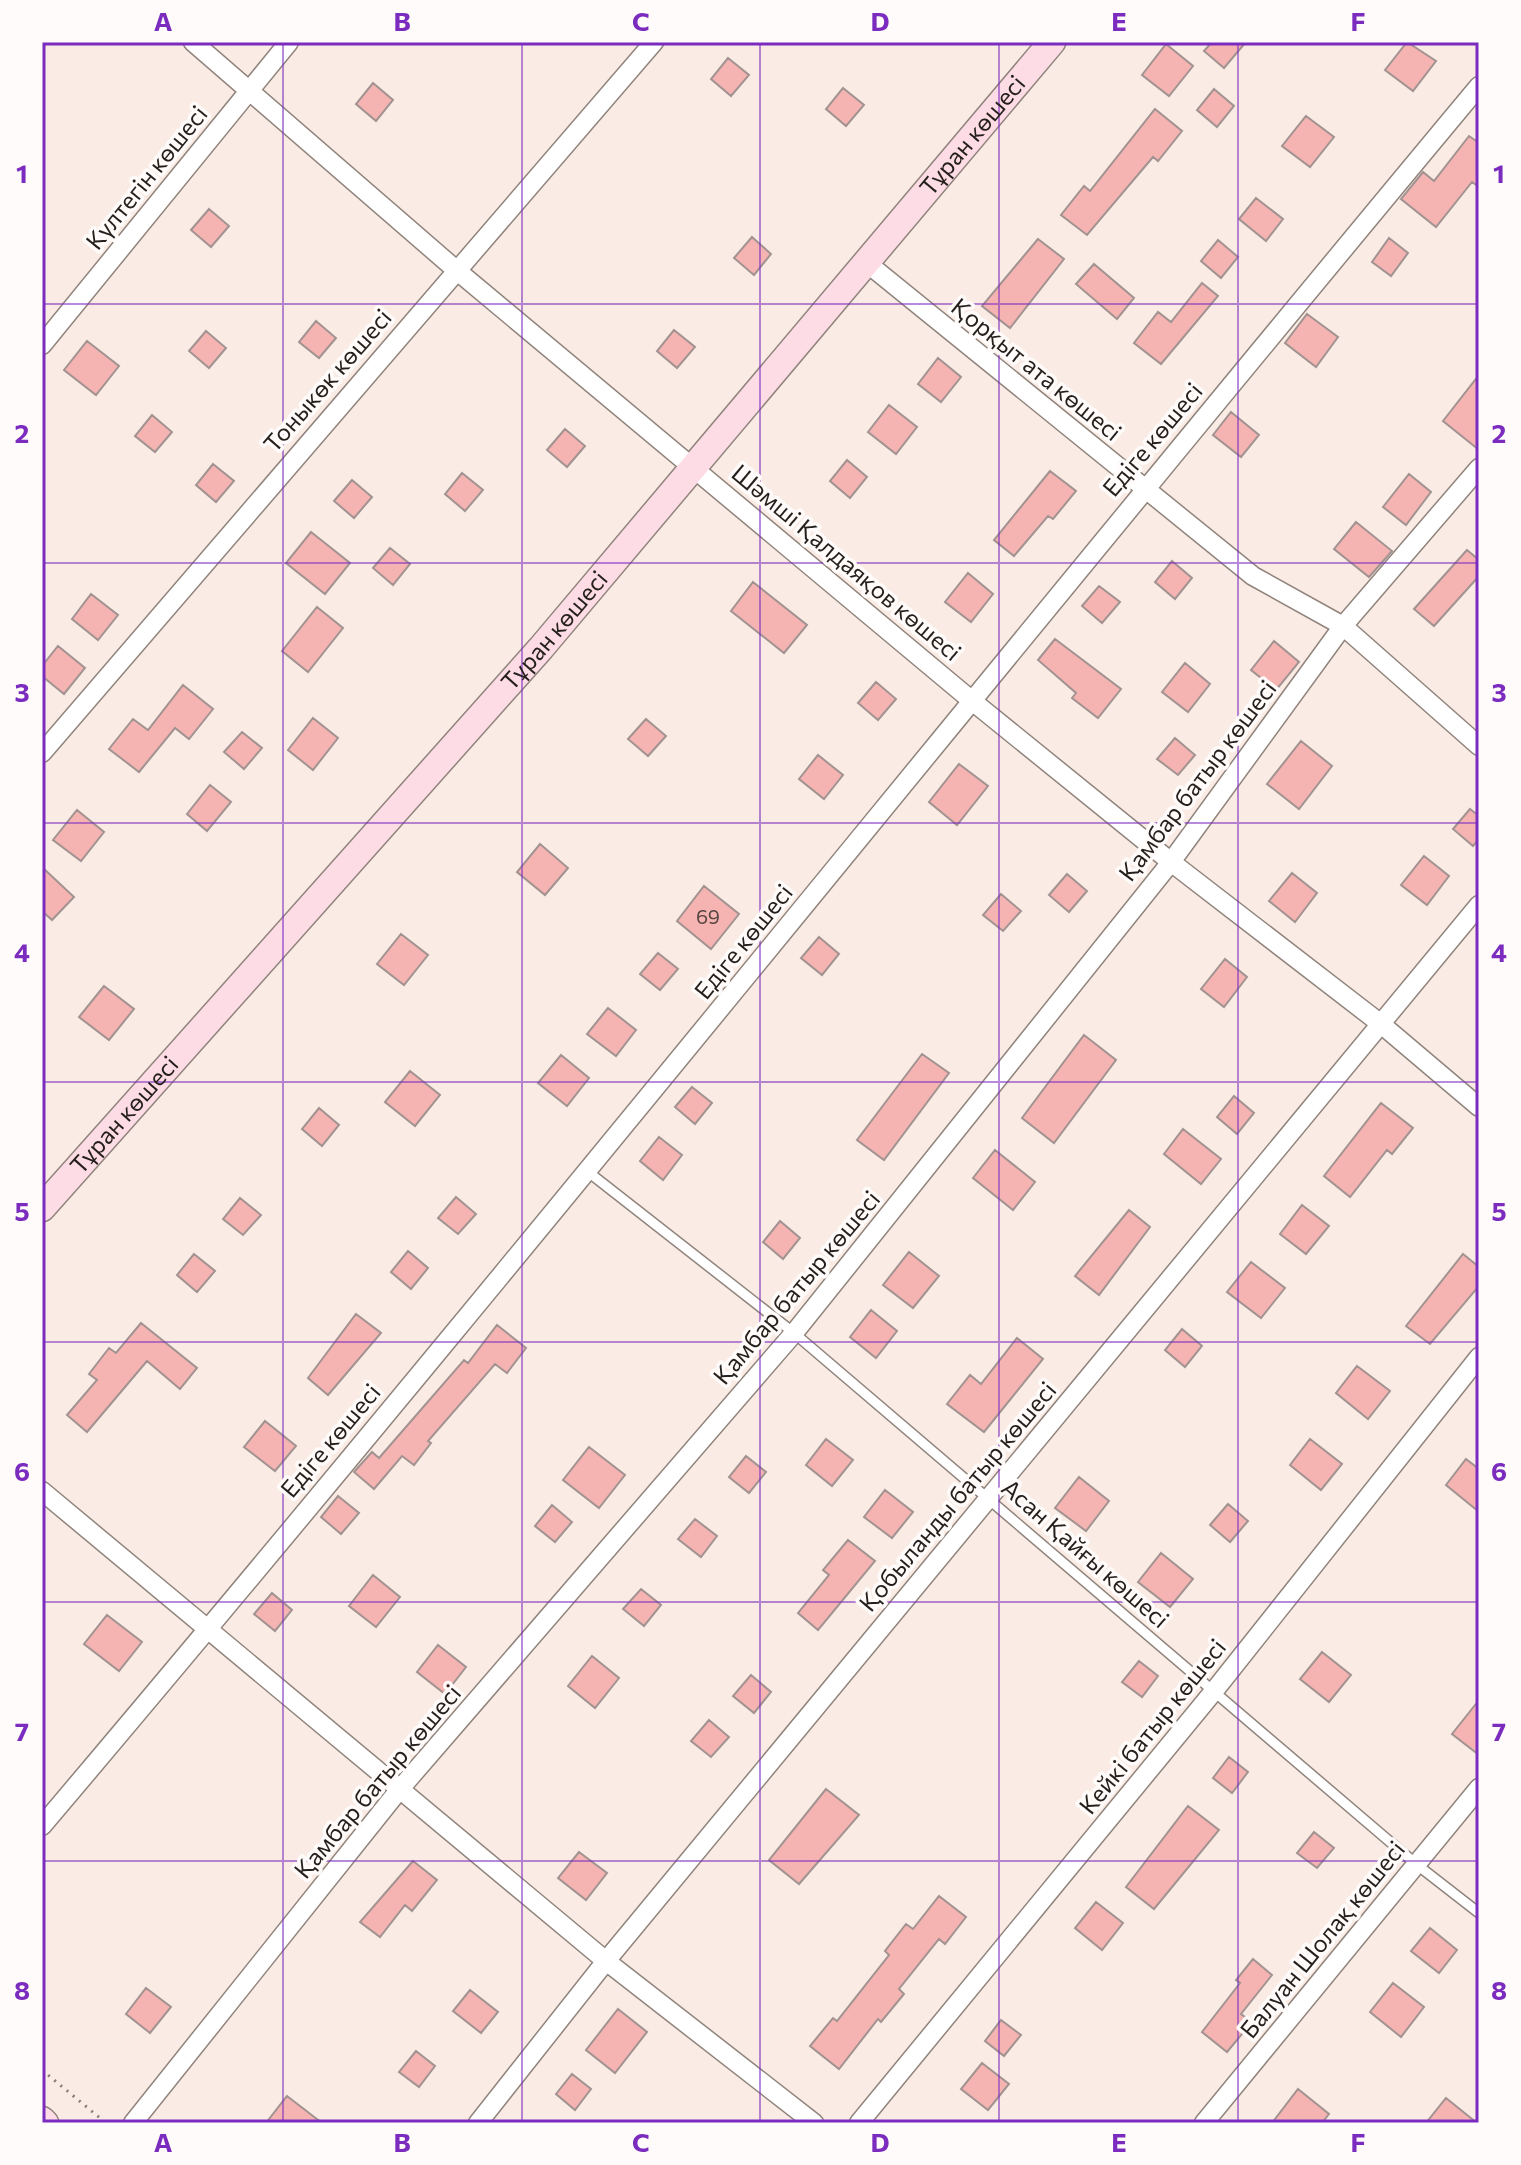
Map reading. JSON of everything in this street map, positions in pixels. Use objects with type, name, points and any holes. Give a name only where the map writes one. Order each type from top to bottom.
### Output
[{"type":"street","name":"Шәмші Қалдаяқов көшесі","points":[[193,42],[455,269],[971,700],[1171,862],[1381,1024],[1479,1107]]},
{"type":"street","name":"Күлтегін көшесі","points":[[42,345],[289,42]]},
{"type":"street","name":"Тоныкөк көшесі","points":[[42,753],[455,269],[654,42]]},
{"type":"street","name":"Тұран көшесі","points":[[42,1208],[541,648],[696,468],[1052,42]]},
{"type":"street","name":"Едіге көшесі","points":[[42,1826],[209,1629],[1143,488],[1479,86]]},
{"type":"street","name":"Қорқыт ата көшесі","points":[[867,263],[1253,576],[1343,626],[1479,746]]},
{"type":"street","name":"Қамбар батыр көшесі","points":[[133,2123],[399,1790],[794,1333],[1171,862],[1343,626],[1479,468]]},
{"type":"street","name":"Қобыланды батыр көшесі","points":[[478,2123],[606,1961],[1479,905]]},
{"type":"street","name":"Кейкі батыр көшесі","points":[[859,2123],[1214,1691],[1479,1357]]},
{"type":"street","points":[[42,1491],[606,1961],[814,2123]]},
{"type":"street","name":"Балуан Шолақ көшесі","points":[[1204,2123],[1479,1788]]},
{"type":"lane","name":"Асан Қайғы көшесі","points":[[586,1170],[794,1333],[1416,1864],[1479,1913]]},
{"type":"path","points":[[42,2070],[106,2123]]},
{"type":"building","points":[[1212,42],[1246,42],[1224,68],[1204,51]]},
{"type":"building","points":[[1407,42],[1436,61],[1413,91],[1385,70]]},
{"type":"building","points":[[1166,44],[1193,66],[1169,96],[1142,75]]},
{"type":"building","points":[[728,58],[749,75],[731,96],[711,79]]},
{"type":"building","points":[[373,83],[393,100],[376,121],[356,104]]},
{"type":"building","points":[[843,88],[864,105],[846,126],[826,109]]},
{"type":"building","points":[[1214,89],[1234,106],[1217,127],[1197,110]]},
{"type":"building","points":[[1155,109],[1182,131],[1158,161],[1153,157],[1087,235],[1061,215],[1084,186],[1090,191]]},
{"type":"building","points":[[1306,116],[1334,137],[1310,167],[1282,146]]},
{"type":"building","points":[[1469,136],[1479,143],[1479,187],[1472,182],[1436,227],[1401,199],[1423,172],[1434,181]]},
{"type":"building","points":[[1256,198],[1283,219],[1266,241],[1239,219]]},
{"type":"building","points":[[209,209],[229,226],[211,247],[191,230]]},
{"type":"building","points":[[752,237],[771,254],[754,275],[734,258]]},
{"type":"building","points":[[1389,238],[1408,253],[1391,276],[1372,262]]},
{"type":"building","points":[[1038,239],[1064,259],[1010,328],[982,306]]},
{"type":"building","points":[[1218,240],[1238,257],[1221,278],[1201,261]]},
{"type":"building","points":[[1094,264],[1134,298],[1117,319],[1076,284]]},
{"type":"building","points":[[1202,283],[1218,296],[1161,364],[1134,343],[1158,312],[1171,322]]},
{"type":"building","points":[[1307,314],[1338,337],[1316,367],[1285,343]]},
{"type":"building","points":[[316,321],[336,338],[319,358],[299,342]]},
{"type":"building","points":[[674,330],[695,347],[677,368],[657,351]]},
{"type":"building","points":[[206,331],[226,348],[209,368],[189,351]]},
{"type":"building","points":[[87,341],[119,366],[96,395],[64,370]]},
{"type":"building","points":[[938,358],[961,377],[941,402],[918,384]]},
{"type":"building","points":[[1479,375],[1479,450],[1443,421]]},
{"type":"building","points":[[889,405],[917,427],[896,454],[868,432]]},
{"type":"building","points":[[1231,412],[1259,435],[1241,457],[1213,435]]},
{"type":"building","points":[[152,415],[172,432],[155,452],[135,436]]},
{"type":"building","points":[[565,429],[585,446],[567,467],[547,450]]},
{"type":"building","points":[[847,460],[867,477],[850,498],[830,481]]},
{"type":"building","points":[[213,464],[234,481],[216,502],[196,485]]},
{"type":"building","points":[[1050,471],[1076,491],[1053,519],[1048,516],[1014,556],[994,540]]},
{"type":"building","points":[[462,473],[483,490],[465,511],[445,494]]},
{"type":"building","points":[[1409,474],[1431,492],[1406,525],[1383,507]]},
{"type":"building","points":[[352,480],[372,497],[354,518],[334,501]]},
{"type":"building","points":[[1356,522],[1392,551],[1369,577],[1334,549]]},
{"type":"building","points":[[311,532],[350,563],[325,594],[286,563]]},
{"type":"building","points":[[390,548],[410,564],[393,585],[373,568]]},
{"type":"building","points":[[1467,550],[1479,560],[1479,576],[1434,626],[1414,609]]},
{"type":"building","points":[[1172,561],[1192,578],[1175,599],[1155,582]]},
{"type":"building","points":[[968,573],[993,594],[971,622],[945,602]]},
{"type":"building","points":[[753,582],[807,625],[784,653],[731,611]]},
{"type":"building","points":[[1099,586],[1120,602],[1102,623],[1082,606]]},
{"type":"building","points":[[91,594],[118,615],[98,640],[72,619]]},
{"type":"building","points":[[317,607],[343,628],[308,672],[282,651]]},
{"type":"building","points":[[1055,639],[1121,689],[1098,718],[1072,698],[1076,693],[1038,660]]},
{"type":"building","points":[[1274,641],[1299,662],[1276,690],[1251,670]]},
{"type":"building","points":[[58,646],[85,668],[64,694],[42,676],[42,666]]},
{"type":"building","points":[[1185,663],[1210,684],[1188,712],[1162,692]]},
{"type":"building","points":[[876,682],[896,699],[878,720],[858,703]]},
{"type":"building","points":[[183,685],[213,709],[189,739],[175,728],[139,772],[109,749],[133,719],[148,730]]},
{"type":"building","points":[[313,718],[338,738],[313,770],[288,750]]},
{"type":"building","points":[[646,719],[666,736],[648,756],[628,739]]},
{"type":"building","points":[[242,732],[262,748],[244,769],[224,752]]},
{"type":"building","points":[[1175,738],[1195,755],[1178,775],[1157,759]]},
{"type":"building","points":[[1301,741],[1332,766],[1299,809],[1267,784]]},
{"type":"building","points":[[818,755],[843,775],[824,799],[799,779]]},
{"type":"building","points":[[959,764],[988,786],[957,825],[929,802]]},
{"type":"building","points":[[210,785],[231,802],[207,831],[187,814]]},
{"type":"building","points":[[1470,809],[1479,816],[1479,839],[1473,846],[1453,829]]},
{"type":"building","points":[[77,810],[104,832],[81,861],[53,840]]},
{"type":"building","points":[[540,844],[568,868],[545,895],[517,872]]},
{"type":"building","points":[[1424,856],[1449,876],[1427,905],[1401,885]]},
{"type":"building","points":[[42,867],[74,897],[52,920],[42,911]]},
{"type":"building","points":[[1292,873],[1317,893],[1295,922],[1269,901]]},
{"type":"building","points":[[1067,874],[1087,891],[1069,912],[1049,895]]},
{"type":"building","points":[[704,886],[739,914],[711,949],[677,921]]},
{"type":"building","points":[[1001,894],[1021,911],[1003,931],[983,915]]},
{"type":"building","points":[[401,934],[428,955],[404,985],[377,964]]},
{"type":"building","points":[[819,937],[839,954],[822,975],[801,958]]},
{"type":"building","points":[[658,953],[678,969],[660,990],[640,974]]},
{"type":"building","points":[[1225,959],[1247,977],[1224,1007],[1201,989]]},
{"type":"building","points":[[104,986],[134,1009],[109,1040],[79,1017]]},
{"type":"building","points":[[608,1008],[636,1030],[616,1056],[587,1034]]},
{"type":"building","points":[[1084,1035],[1116,1060],[1054,1143],[1022,1118]]},
{"type":"building","points":[[922,1054],[949,1073],[884,1160],[857,1140]]},
{"type":"building","points":[[561,1055],[589,1078],[567,1106],[538,1083]]},
{"type":"building","points":[[410,1071],[440,1095],[415,1126],[385,1102]]},
{"type":"building","points":[[692,1087],[712,1103],[695,1124],[675,1107]]},
{"type":"building","points":[[1234,1096],[1254,1113],[1237,1134],[1217,1117]]},
{"type":"building","points":[[1381,1103],[1413,1128],[1392,1154],[1387,1150],[1350,1197],[1324,1176]]},
{"type":"building","points":[[319,1108],[339,1125],[322,1146],[302,1129]]},
{"type":"building","points":[[1183,1129],[1221,1159],[1201,1184],[1164,1154]]},
{"type":"building","points":[[659,1137],[682,1155],[663,1180],[640,1161]]},
{"type":"building","points":[[995,1150],[1035,1182],[1013,1210],[973,1178]]},
{"type":"building","points":[[456,1197],[476,1214],[458,1234],[438,1218]]},
{"type":"building","points":[[240,1198],[261,1215],[243,1235],[223,1219]]},
{"type":"building","points":[[1302,1205],[1329,1226],[1306,1254],[1280,1234]]},
{"type":"building","points":[[1129,1210],[1150,1227],[1099,1295],[1075,1276]]},
{"type":"building","points":[[780,1221],[800,1238],[783,1259],[763,1242]]},
{"type":"building","points":[[408,1251],[428,1268],[411,1289],[391,1272]]},
{"type":"building","points":[[909,1252],[939,1276],[913,1308],[883,1285]]},
{"type":"building","points":[[194,1254],[215,1271],[197,1292],[177,1275]]},
{"type":"building","points":[[1463,1254],[1479,1267],[1479,1286],[1430,1344],[1406,1326]]},
{"type":"building","points":[[1251,1262],[1285,1288],[1261,1318],[1227,1292]]},
{"type":"building","points":[[871,1310],[897,1331],[876,1358],[850,1337]]},
{"type":"building","points":[[356,1314],[381,1333],[328,1395],[308,1378]]},
{"type":"building","points":[[141,1323],[197,1368],[180,1389],[147,1361],[87,1432],[67,1415],[97,1380],[89,1374],[109,1348],[116,1353]]},
{"type":"building","points":[[497,1325],[526,1348],[507,1373],[495,1364],[428,1441],[431,1443],[414,1465],[402,1456],[374,1489],[354,1472],[372,1452],[379,1458],[464,1360],[468,1363]]},
{"type":"building","points":[[1182,1329],[1202,1346],[1185,1367],[1165,1350]]},
{"type":"building","points":[[1017,1338],[1043,1359],[984,1432],[947,1404],[970,1375],[981,1384]]},
{"type":"building","points":[[1357,1366],[1390,1391],[1368,1419],[1336,1393]]},
{"type":"building","points":[[265,1421],[296,1446],[275,1471],[244,1447]]},
{"type":"building","points":[[826,1439],[853,1460],[832,1486],[806,1465]]},
{"type":"building","points":[[1310,1439],[1342,1464],[1321,1490],[1290,1465]]},
{"type":"building","points":[[589,1447],[625,1475],[599,1508],[563,1480]]},
{"type":"building","points":[[746,1456],[766,1472],[749,1493],[729,1477]]},
{"type":"building","points":[[1466,1459],[1479,1469],[1479,1512],[1446,1485]]},
{"type":"building","points":[[1079,1477],[1109,1501],[1086,1531],[1055,1508]]},
{"type":"building","points":[[885,1490],[913,1512],[892,1538],[864,1517]]},
{"type":"building","points":[[338,1496],[359,1513],[341,1534],[321,1517]]},
{"type":"building","points":[[1228,1504],[1248,1521],[1230,1542],[1210,1525]]},
{"type":"building","points":[[552,1505],[572,1522],[555,1542],[535,1526]]},
{"type":"building","points":[[695,1519],[717,1536],[701,1557],[678,1539]]},
{"type":"building","points":[[848,1540],[875,1561],[818,1630],[798,1613],[829,1575],[823,1570]]},
{"type":"building","points":[[1161,1553],[1193,1579],[1170,1607],[1138,1582]]},
{"type":"building","points":[[373,1575],[400,1597],[376,1627],[349,1606]]},
{"type":"building","points":[[641,1589],[661,1605],[644,1626],[623,1609]]},
{"type":"building","points":[[272,1593],[292,1610],[275,1631],[254,1614]]},
{"type":"building","points":[[107,1615],[142,1642],[119,1671],[84,1644]]},
{"type":"building","points":[[438,1645],[466,1667],[445,1694],[417,1672]]},
{"type":"building","points":[[1322,1652],[1351,1675],[1329,1702],[1300,1679]]},
{"type":"building","points":[[592,1656],[619,1678],[595,1708],[568,1686]]},
{"type":"building","points":[[1139,1661],[1158,1676],[1142,1697],[1122,1682]]},
{"type":"building","points":[[751,1675],[771,1692],[754,1713],[733,1696]]},
{"type":"building","points":[[1479,1700],[1479,1755],[1452,1734]]},
{"type":"building","points":[[709,1720],[729,1737],[711,1757],[691,1741]]},
{"type":"building","points":[[1229,1757],[1248,1772],[1232,1793],[1213,1778]]},
{"type":"building","points":[[826,1789],[859,1815],[799,1884],[769,1860]]},
{"type":"building","points":[[1188,1806],[1219,1830],[1154,1909],[1126,1887]]},
{"type":"building","points":[[1314,1832],[1334,1848],[1317,1868],[1297,1853]]},
{"type":"building","points":[[579,1852],[607,1873],[586,1900],[558,1878]]},
{"type":"building","points":[[413,1861],[437,1880],[412,1911],[405,1905],[380,1937],[360,1922]]},
{"type":"building","points":[[939,1896],[966,1917],[945,1944],[939,1939],[899,1989],[904,1994],[881,2022],[878,2019],[839,2069],[810,2046],[833,2018],[837,2021],[889,1955],[885,1951],[906,1924],[913,1929]]},
{"type":"building","points":[[1096,1902],[1123,1923],[1102,1950],[1075,1928]]},
{"type":"building","points":[[1430,1928],[1457,1950],[1439,1973],[1411,1951]]},
{"type":"building","points":[[1253,1959],[1272,1975],[1241,2014],[1252,2022],[1227,2052],[1202,2032],[1240,1983],[1236,1980]]},
{"type":"building","points":[[1393,1983],[1424,2007],[1401,2037],[1370,2012]]},
{"type":"building","points":[[146,1988],[171,2007],[150,2033],[126,2014]]},
{"type":"building","points":[[470,1990],[498,2012],[481,2033],[453,2011]]},
{"type":"building","points":[[618,2009],[647,2032],[615,2073],[586,2050]]},
{"type":"building","points":[[1001,2020],[1021,2035],[1004,2056],[985,2041]]},
{"type":"building","points":[[416,2051],[435,2066],[419,2087],[399,2072]]},
{"type":"building","points":[[982,2063],[1009,2084],[988,2110],[961,2089]]},
{"type":"building","points":[[572,2074],[591,2089],[575,2110],[556,2094]]},
{"type":"building","points":[[1298,2089],[1329,2114],[1322,2123],[1272,2123]]},
{"type":"building","points":[[287,2096],[322,2123],[266,2123]]},
{"type":"building","points":[[1446,2098],[1477,2123],[1426,2123]]}]
